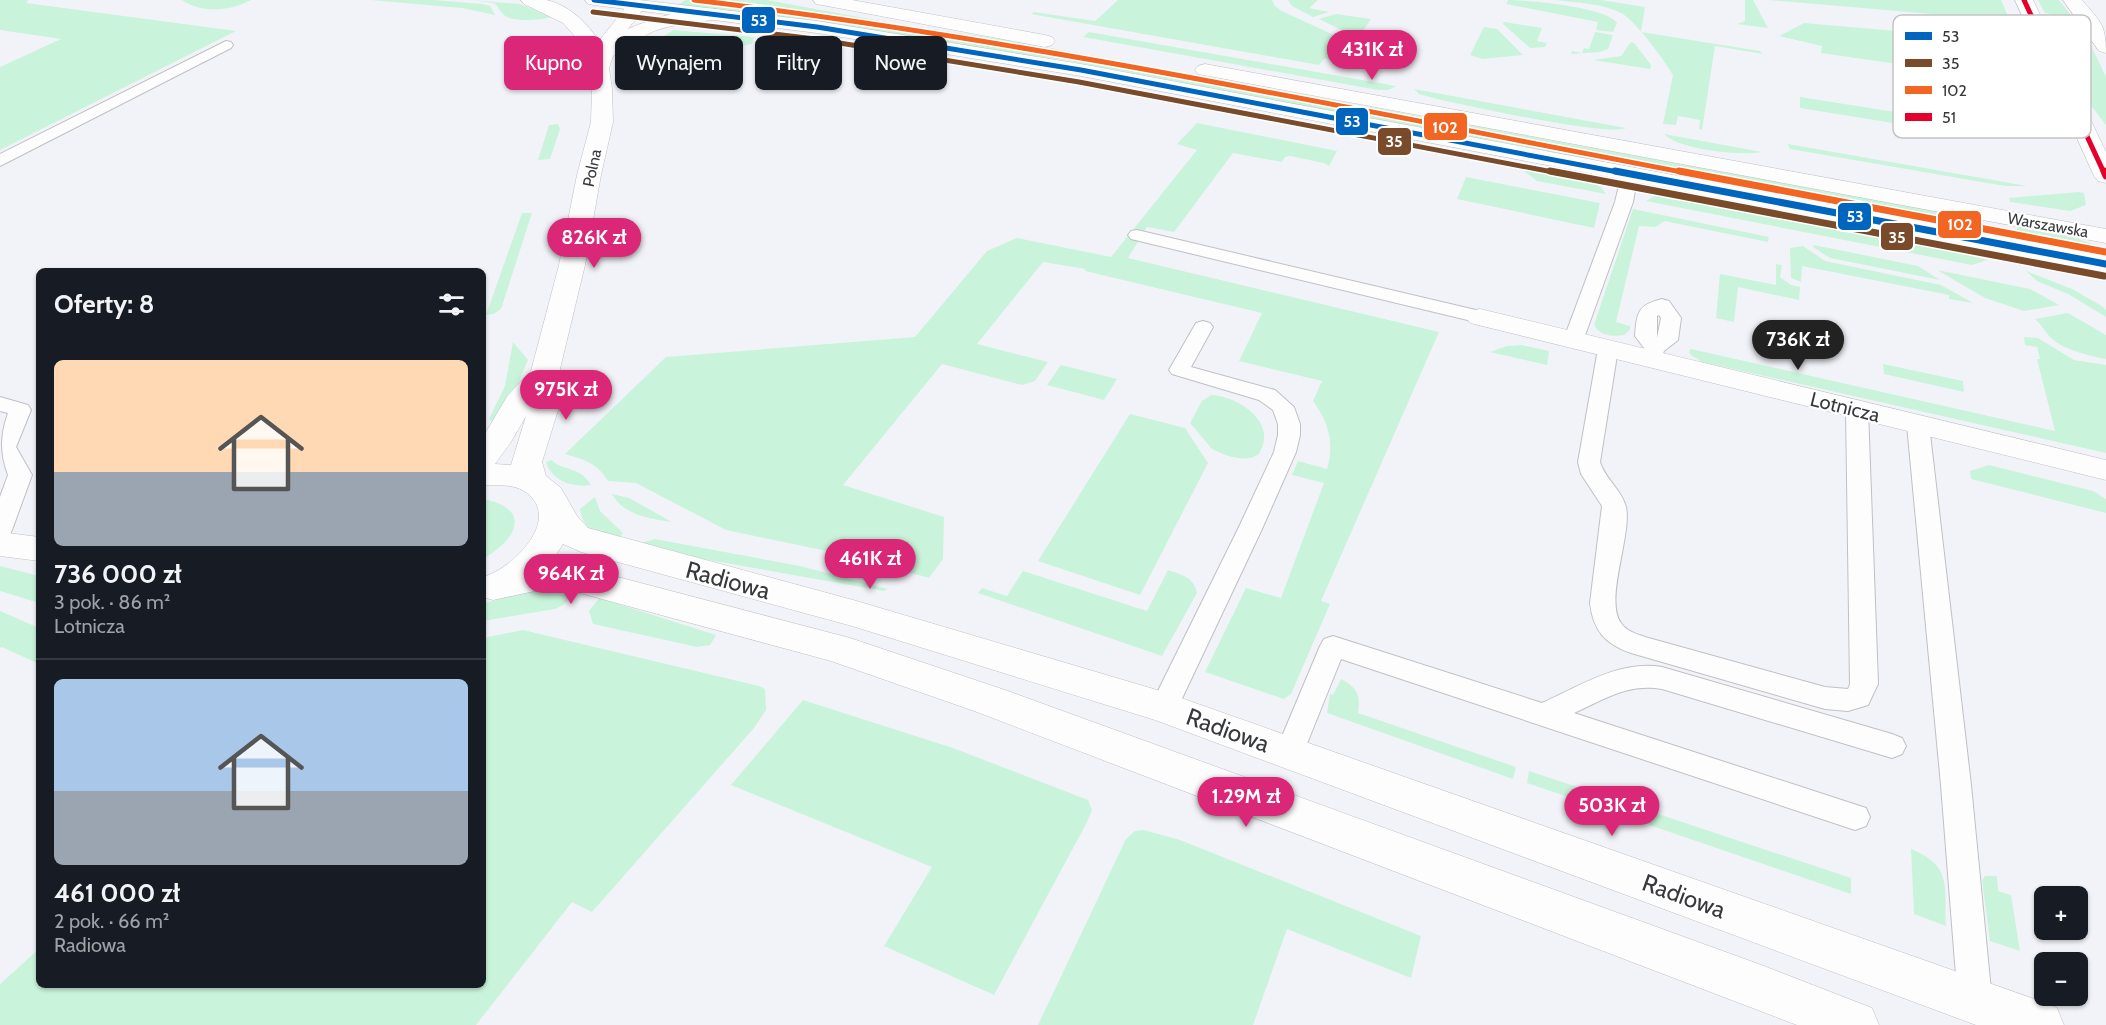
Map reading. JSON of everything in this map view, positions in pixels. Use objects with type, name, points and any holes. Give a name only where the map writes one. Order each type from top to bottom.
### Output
[{"type":"street","name":"Polna","points":[[530,0],[565,17],[584,31],[586,36]]},
{"type":"street","name":"Warszawska","points":[[594,0],[638,2],[923,43],[1081,70],[2106,264]]},
{"type":"street","name":"Warszawska","points":[[822,0],[2106,236]]},
{"type":"street","points":[[2024,0],[2031,15]]},
{"type":"street","points":[[2072,0],[2089,15]]},
{"type":"street","name":"Polna","points":[[603,56],[608,42],[638,2]]},
{"type":"street","points":[[589,36],[602,19],[638,2]]},
{"type":"street","points":[[603,63],[622,41],[634,32],[666,22],[714,14]]},
{"type":"street","points":[[2099,24],[2106,47]]},
{"type":"street","name":"Polna","points":[[543,493],[526,462],[548,394],[545,373],[572,265],[589,175],[602,122],[602,90]]},
{"type":"street","points":[[2088,138],[2106,176]]},
{"type":"street","name":"Lotnicza","points":[[1480,317],[1608,350],[1653,354],[1857,410],[2106,470]]},
{"type":"street","name":"Polna","points":[[486,454],[496,442],[519,401],[545,373]]},
{"type":"street","points":[[486,474],[512,476],[543,493],[556,524],[546,547],[524,569],[488,589]]},
{"type":"street","name":"Radiowa","points":[[543,493],[572,535],[581,540],[852,613],[1164,707],[2040,1025]]},
{"type":"street","points":[[0,544],[36,549]]},
{"type":"street","name":"Radiowa","points":[[488,589],[535,578],[576,579],[837,648],[991,700],[1764,988],[1855,1025]]},
{"type":"lane","points":[[0,161],[226,45]]},
{"type":"lane","points":[[1573,341],[1624,202],[1630,173]]},
{"type":"lane","points":[[1137,235],[1480,317]]},
{"type":"lane","points":[[1164,707],[1250,529],[1285,452],[1290,435],[1283,407],[1267,395],[1179,370],[1203,327]]},
{"type":"lane","points":[[1608,350],[1589,462],[1590,470],[1607,492],[1614,506],[1603,609],[1608,627],[1619,637],[1640,646],[1825,698],[1842,700],[1858,697],[1864,684],[1857,410]]},
{"type":"lane","points":[[0,404],[20,410],[5,447],[10,474],[0,530]]},
{"type":"lane","points":[[1918,425],[1956,785],[1975,1001]]},
{"type":"lane","points":[[1290,753],[1334,646],[1855,817]]},
{"type":"lane","points":[[1544,715],[1624,678],[1645,675],[1662,678],[1892,746]]},
{"type":"green space","points":[[0,0],[28,0],[26,3],[236,31],[0,150],[0,67],[61,39],[0,30]]},
{"type":"green space","points":[[182,0],[251,0],[225,9],[207,9]]},
{"type":"green space","points":[[370,0],[434,0],[482,4],[490,6],[495,15],[462,8]]},
{"type":"green space","points":[[470,0],[520,4],[552,17],[530,20],[512,19],[505,16],[494,3]]},
{"type":"green space","points":[[685,0],[767,0],[897,24],[1002,39],[1983,220],[1984,226],[1747,182],[1565,155],[1064,60],[947,43],[947,36],[896,36],[678,5]]},
{"type":"green space","points":[[1118,0],[1272,0],[1275,6],[1282,11],[1377,55],[1372,63],[1339,63],[1325,58],[1319,65],[1031,14],[1034,12],[1095,21]]},
{"type":"green space","points":[[1288,0],[1318,0],[1309,8],[1329,12],[1313,17],[1292,6]]},
{"type":"green space","points":[[1508,0],[1549,3],[1583,9],[1610,17],[1617,23],[1613,32],[1596,30],[1598,22],[1506,4]]},
{"type":"green space","points":[[1556,0],[1601,0],[1645,7],[1641,32],[1627,17],[1614,10],[1598,5]]},
{"type":"green space","points":[[1745,0],[1753,0],[1768,28],[1737,24],[1745,21]]},
{"type":"green space","points":[[1768,0],[2001,0],[2007,15],[1944,15]]},
{"type":"green space","points":[[2038,0],[2059,0],[2071,15],[2051,15],[2045,13]]},
{"type":"green space","points":[[1336,14],[1371,19],[1358,38],[1319,19]]},
{"type":"green space","points":[[1504,22],[1542,28],[1537,41],[1547,43],[1545,47],[1530,48],[1503,24]]},
{"type":"green space","points":[[1804,23],[1893,31],[1893,63],[1821,53],[1822,46],[1779,36]]},
{"type":"green space","points":[[1484,27],[1497,29],[1523,55],[1482,59],[1470,55]]},
{"type":"green space","points":[[673,30],[742,36],[664,36]]},
{"type":"green space","points":[[1089,32],[1396,86],[1389,90],[1378,90],[1083,37]]},
{"type":"green space","points":[[1595,32],[1613,35],[1608,49],[1600,52],[1571,54],[1572,51],[1582,53],[1584,48],[1589,49]]},
{"type":"green space","points":[[1642,32],[1760,51],[1763,54],[1715,46],[1702,130],[1699,129],[1700,120],[1678,116],[1676,125],[1663,124],[1673,75]]},
{"type":"green space","points":[[743,36],[754,37],[752,44],[743,46]]},
{"type":"green space","points":[[1631,42],[1651,65],[1650,69],[1593,60],[1621,56]]},
{"type":"green space","points":[[2091,45],[2106,77],[2106,125],[2091,106]]},
{"type":"green space","points":[[1414,89],[1626,128],[1614,130],[1538,120],[1441,100],[1419,94]]},
{"type":"green space","points":[[1800,97],[1893,112],[1893,123],[1800,108]]},
{"type":"green space","points":[[1197,123],[1337,151],[1329,166],[1290,156],[1285,157],[1282,162],[1233,153],[1174,232],[1147,227],[1128,258],[1439,332],[1321,601],[1330,604],[1291,694],[1284,699],[1205,672],[1246,588],[1281,598],[1324,483],[1292,475],[1298,461],[1327,469],[1329,459],[1329,433],[1323,416],[1313,401],[1322,381],[1239,361],[1262,313],[1085,271],[1086,269],[1043,262],[977,344],[1048,362],[1035,381],[1022,385],[942,364],[843,485],[944,517],[943,559],[929,578],[841,554],[726,530],[636,483],[608,481],[600,470],[590,463],[565,454],[666,357],[915,337],[987,251],[1017,238],[1111,257],[1197,150],[1177,144]]},
{"type":"green space","points":[[558,124],[560,129],[550,159],[538,160],[549,125]]},
{"type":"green space","points":[[1664,134],[1762,152],[1740,153],[1696,148],[1672,140]]},
{"type":"green space","points":[[1788,144],[2027,186],[2005,186],[1790,149]]},
{"type":"green space","points":[[1520,168],[1592,182],[1601,187],[1606,194],[1537,181]]},
{"type":"green space","points":[[1466,177],[1600,203],[1594,228],[1457,199]]},
{"type":"green space","points":[[2084,193],[2086,205],[2070,211],[2010,202],[2009,198]]},
{"type":"green space","points":[[1654,196],[1665,196],[1947,250],[1987,260],[1972,265],[1646,201]]},
{"type":"green space","points":[[1633,209],[1769,237],[1768,242],[1664,221],[1656,227],[1639,226],[1616,322],[1630,326],[1630,330],[1624,335],[1607,335],[1594,325]]},
{"type":"green space","points":[[522,213],[532,213],[501,309],[494,314],[486,315]]},
{"type":"green space","points":[[2017,226],[2075,238],[2099,246],[2017,233]]},
{"type":"green space","points":[[1814,245],[1918,266],[1940,280],[1830,258],[1813,247]]},
{"type":"green space","points":[[1803,246],[1825,261],[1941,285],[1973,303],[1949,299],[1949,295],[1802,266],[1801,282],[1791,278],[1790,248]]},
{"type":"green space","points":[[1776,264],[1782,265],[1780,277],[1791,285],[1800,287],[1799,300],[1738,287],[1734,322],[1716,318],[1720,274],[1776,285]]},
{"type":"green space","points":[[1937,270],[2030,289],[2059,305],[2024,311],[1985,298]]},
{"type":"green space","points":[[2026,271],[2072,289],[2102,306],[2106,310],[2106,317],[2068,294],[2037,281]]},
{"type":"green space","points":[[2068,313],[2106,335],[2106,359],[2060,345],[2035,319]]},
{"type":"green space","points":[[2024,337],[2038,338],[2074,360],[2106,365],[2106,453],[1702,362],[1689,352],[1691,349],[2055,431],[2037,359],[2040,359],[2037,347],[2025,345]]},
{"type":"green space","points":[[513,342],[528,360],[519,381],[494,424],[489,419],[505,386]]},
{"type":"green space","points":[[1522,345],[1549,351],[1547,365],[1490,352],[1507,346]]},
{"type":"green space","points":[[1883,364],[1963,381],[1964,392],[1884,374]]},
{"type":"green space","points":[[1061,365],[1117,379],[1104,400],[1047,385]]},
{"type":"green space","points":[[1211,395],[1233,400],[1253,413],[1264,432],[1263,443],[1258,455],[1241,458],[1217,452],[1190,423],[1202,401]]},
{"type":"green space","points":[[1130,414],[1185,428],[1208,463],[1140,595],[1038,561]]},
{"type":"green space","points":[[551,460],[582,475],[591,485],[564,482],[549,469],[546,462]]},
{"type":"green space","points":[[1989,465],[2093,491],[2106,499],[2106,513],[1971,479],[1970,471]]},
{"type":"green space","points":[[612,494],[629,498],[672,522],[638,515],[623,507]]},
{"type":"green space","points":[[595,497],[600,511],[623,533],[615,542],[596,534],[584,522],[580,509]]},
{"type":"green space","points":[[486,500],[502,505],[511,512],[515,519],[510,536],[486,557]]},
{"type":"green space","points":[[655,539],[800,566],[888,589],[884,591],[640,548],[644,542]]},
{"type":"green space","points":[[0,566],[36,575],[36,602],[0,591]]},
{"type":"green space","points":[[1168,570],[1190,580],[1197,593],[1162,656],[978,593],[982,588],[1007,596],[1023,571],[1147,611]]},
{"type":"green space","points":[[529,589],[577,591],[563,605],[555,609],[486,620],[486,603]]},
{"type":"green space","points":[[601,596],[615,603],[716,635],[710,645],[697,647],[593,624],[589,611]]},
{"type":"green space","points":[[0,611],[36,627],[36,663],[0,648]]},
{"type":"green space","points":[[523,630],[759,686],[765,689],[766,710],[754,728],[592,912],[572,902],[476,1025],[0,1025],[0,984],[36,952],[36,988],[486,988],[486,637]]},
{"type":"green space","points":[[1341,679],[1351,685],[1357,693],[1358,713],[1516,767],[1513,779],[1327,713],[1330,694],[1333,695]]},
{"type":"green space","points":[[803,700],[953,748],[1088,800],[1092,810],[1086,824],[994,995],[884,946],[932,867],[731,785]]},
{"type":"green space","points":[[1529,771],[1851,878],[1851,894],[1527,783]]},
{"type":"green space","points":[[1144,830],[1180,840],[1421,936],[1411,978],[1287,929],[1253,1025],[1038,1025],[1126,839],[1135,831]]},
{"type":"green space","points":[[1911,849],[1934,863],[1944,879],[1946,926],[1914,914]]},
{"type":"green space","points":[[1985,876],[1997,876],[1998,891],[2011,895],[2020,951],[1990,941],[1982,880]]},
{"type":"transit line","name":"53","points":[[594,0],[817,27],[1081,70],[2106,264]]},
{"type":"transit line","name":"102","points":[[694,0],[819,15],[1083,58],[2106,252]]},
{"type":"transit line","name":"51","points":[[2024,0],[2031,15]]},
{"type":"transit line","name":"35","points":[[593,12],[815,39],[1079,82],[2104,276]]},
{"type":"transit line","name":"51","points":[[2088,138],[2106,176]]}]
